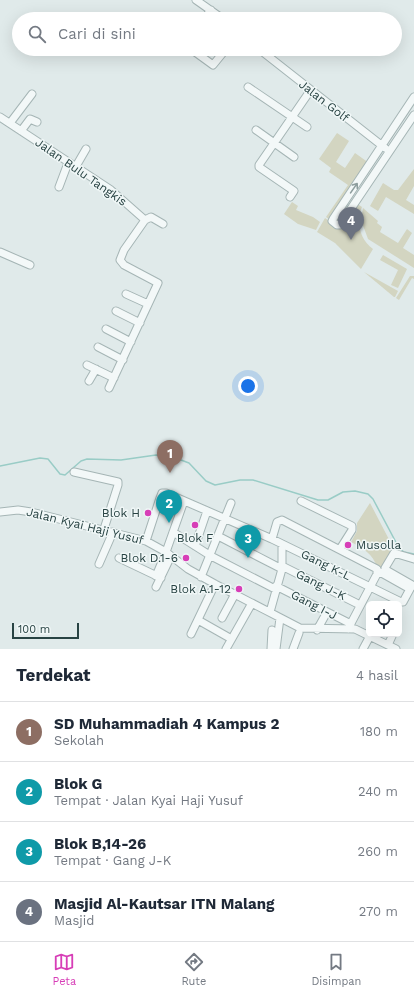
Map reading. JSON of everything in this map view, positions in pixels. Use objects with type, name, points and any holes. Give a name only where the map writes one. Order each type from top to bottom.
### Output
[{"type":"street","points":[[196,0],[214,12]]},
{"type":"street","points":[[201,56],[213,65],[218,56]]},
{"type":"street","name":"Jalan Golf","points":[[268,56],[310,91],[390,152]]},
{"type":"street","points":[[248,87],[307,127]]},
{"type":"street","points":[[290,197],[294,191],[259,166],[260,162],[275,143],[310,91]]},
{"type":"street","points":[[10,123],[32,94]]},
{"type":"street","points":[[414,97],[333,219],[332,221],[337,225],[340,225],[414,115]]},
{"type":"street","name":"Jalan Bulu Tangkis","points":[[0,117],[110,190],[145,220]]},
{"type":"street","points":[[21,131],[30,119],[37,122]]},
{"type":"street","points":[[256,130],[294,157]]},
{"type":"street","points":[[75,168],[86,149]]},
{"type":"street","points":[[59,187],[68,163]]},
{"type":"street","points":[[157,283],[124,266],[120,260],[124,250],[145,220],[151,217],[162,224]]},
{"type":"street","points":[[0,252],[30,265]]},
{"type":"street","points":[[133,275],[157,283]]},
{"type":"street","points":[[109,388],[157,283]]},
{"type":"street","points":[[126,294],[148,304]]},
{"type":"street","points":[[116,310],[140,323]]},
{"type":"street","points":[[106,329],[131,342]]},
{"type":"street","points":[[98,347],[123,360]]},
{"type":"street","points":[[87,365],[114,378]]},
{"type":"street","points":[[89,381],[96,369]]},
{"type":"street","points":[[74,472],[118,482],[104,529]]},
{"type":"street","name":"Gang K-L","points":[[146,541],[162,494],[167,493],[207,511],[225,517],[401,602],[405,600],[410,591],[409,589],[377,570]]},
{"type":"street","points":[[156,587],[158,577],[169,554],[173,532],[184,501]]},
{"type":"street","points":[[301,501],[352,526],[352,530],[340,549]]},
{"type":"street","points":[[201,577],[211,556],[231,503]]},
{"type":"street","name":"Jalan Kyai Haji Yusuf","points":[[0,512],[27,511],[104,529],[146,541],[169,554],[201,577],[302,629],[317,630],[350,626]]},
{"type":"street","points":[[195,546],[207,511]]},
{"type":"street","points":[[272,539],[277,522],[281,520],[340,549],[377,570],[350,626],[366,633]]},
{"type":"street","points":[[98,564],[113,532]]},
{"type":"street","name":"Gang I-J","points":[[173,532],[211,556],[327,612],[350,626]]},
{"type":"street","name":"Gang J-K","points":[[218,536],[360,605]]},
{"type":"street","points":[[270,612],[282,567],[282,544]]},
{"type":"street","points":[[414,558],[394,554],[385,568],[414,586]]},
{"type":"street","points":[[119,558],[158,577]]},
{"type":"street","points":[[191,634],[215,584]]},
{"type":"street","points":[[222,618],[235,594]]},
{"type":"street","points":[[226,649],[252,603]]},
{"type":"street","points":[[317,630],[327,612]]},
{"type":"street","points":[[276,649],[280,618]]},
{"type":"street","points":[[198,620],[228,637]]},
{"type":"street","points":[[270,649],[272,630]]},
{"type":"street","points":[[293,649],[299,633]]},
{"type":"street","points":[[363,649],[373,637]]},
{"type":"street","points":[[376,637],[396,649]]},
{"type":"street","points":[[388,645],[392,637]]},
{"type":"green space","points":[[337,133],[349,141],[336,162],[345,168],[355,153],[369,163],[330,220],[326,217],[348,185],[329,172],[331,168],[319,159]]},
{"type":"green space","points":[[414,169],[414,186],[406,200],[414,205],[414,214],[386,197],[378,211],[370,206],[383,183],[394,190],[398,190]]},
{"type":"green space","points":[[292,202],[298,206],[296,210],[313,217],[320,222],[316,230],[298,224],[284,214]]},
{"type":"green space","points":[[356,203],[362,207],[359,218],[360,230],[368,245],[373,249],[361,269],[335,243],[317,232],[325,218],[338,227]]},
{"type":"green space","points":[[363,208],[378,221],[377,223],[382,227],[380,232],[398,243],[407,229],[412,233],[403,248],[414,255],[414,268],[368,239],[361,220]]},
{"type":"green space","points":[[383,255],[407,269],[398,288],[391,285],[398,270],[380,260]]},
{"type":"green space","points":[[364,272],[398,291],[395,297],[394,297]]},
{"type":"green space","points":[[410,276],[414,276],[414,279],[412,278],[399,300],[396,298]]},
{"type":"green space","points":[[370,503],[393,547],[381,569],[377,567],[373,558],[367,552],[351,542],[357,531],[357,523]]},
{"type":"waterway","points":[[0,466],[40,458],[48,459],[60,474],[65,475],[81,461],[87,459],[121,460],[156,455],[173,457],[189,463],[206,481],[215,485],[240,480],[253,480],[318,500],[328,500],[343,492],[355,491],[368,494],[373,499],[399,548],[404,552],[414,554]]},
{"type":"place","name":"Masjid Al-Kautsar ITN Malang","points":[[351,240]]},
{"type":"place","name":"SD Muhammadiah 4 Kampus 2","points":[[170,473]]},
{"type":"place","name":"Blok H","points":[[148,513]]},
{"type":"place","name":"Blok G","points":[[169,523]]},
{"type":"place","name":"Blok F","points":[[195,525]]},
{"type":"place","name":"Musolla","points":[[348,545]]},
{"type":"place","name":"Blok D.1-6","points":[[186,558]]},
{"type":"place","name":"Blok B,14-26","points":[[248,558]]},
{"type":"place","name":"Blok A.1-12","points":[[239,589]]}]
